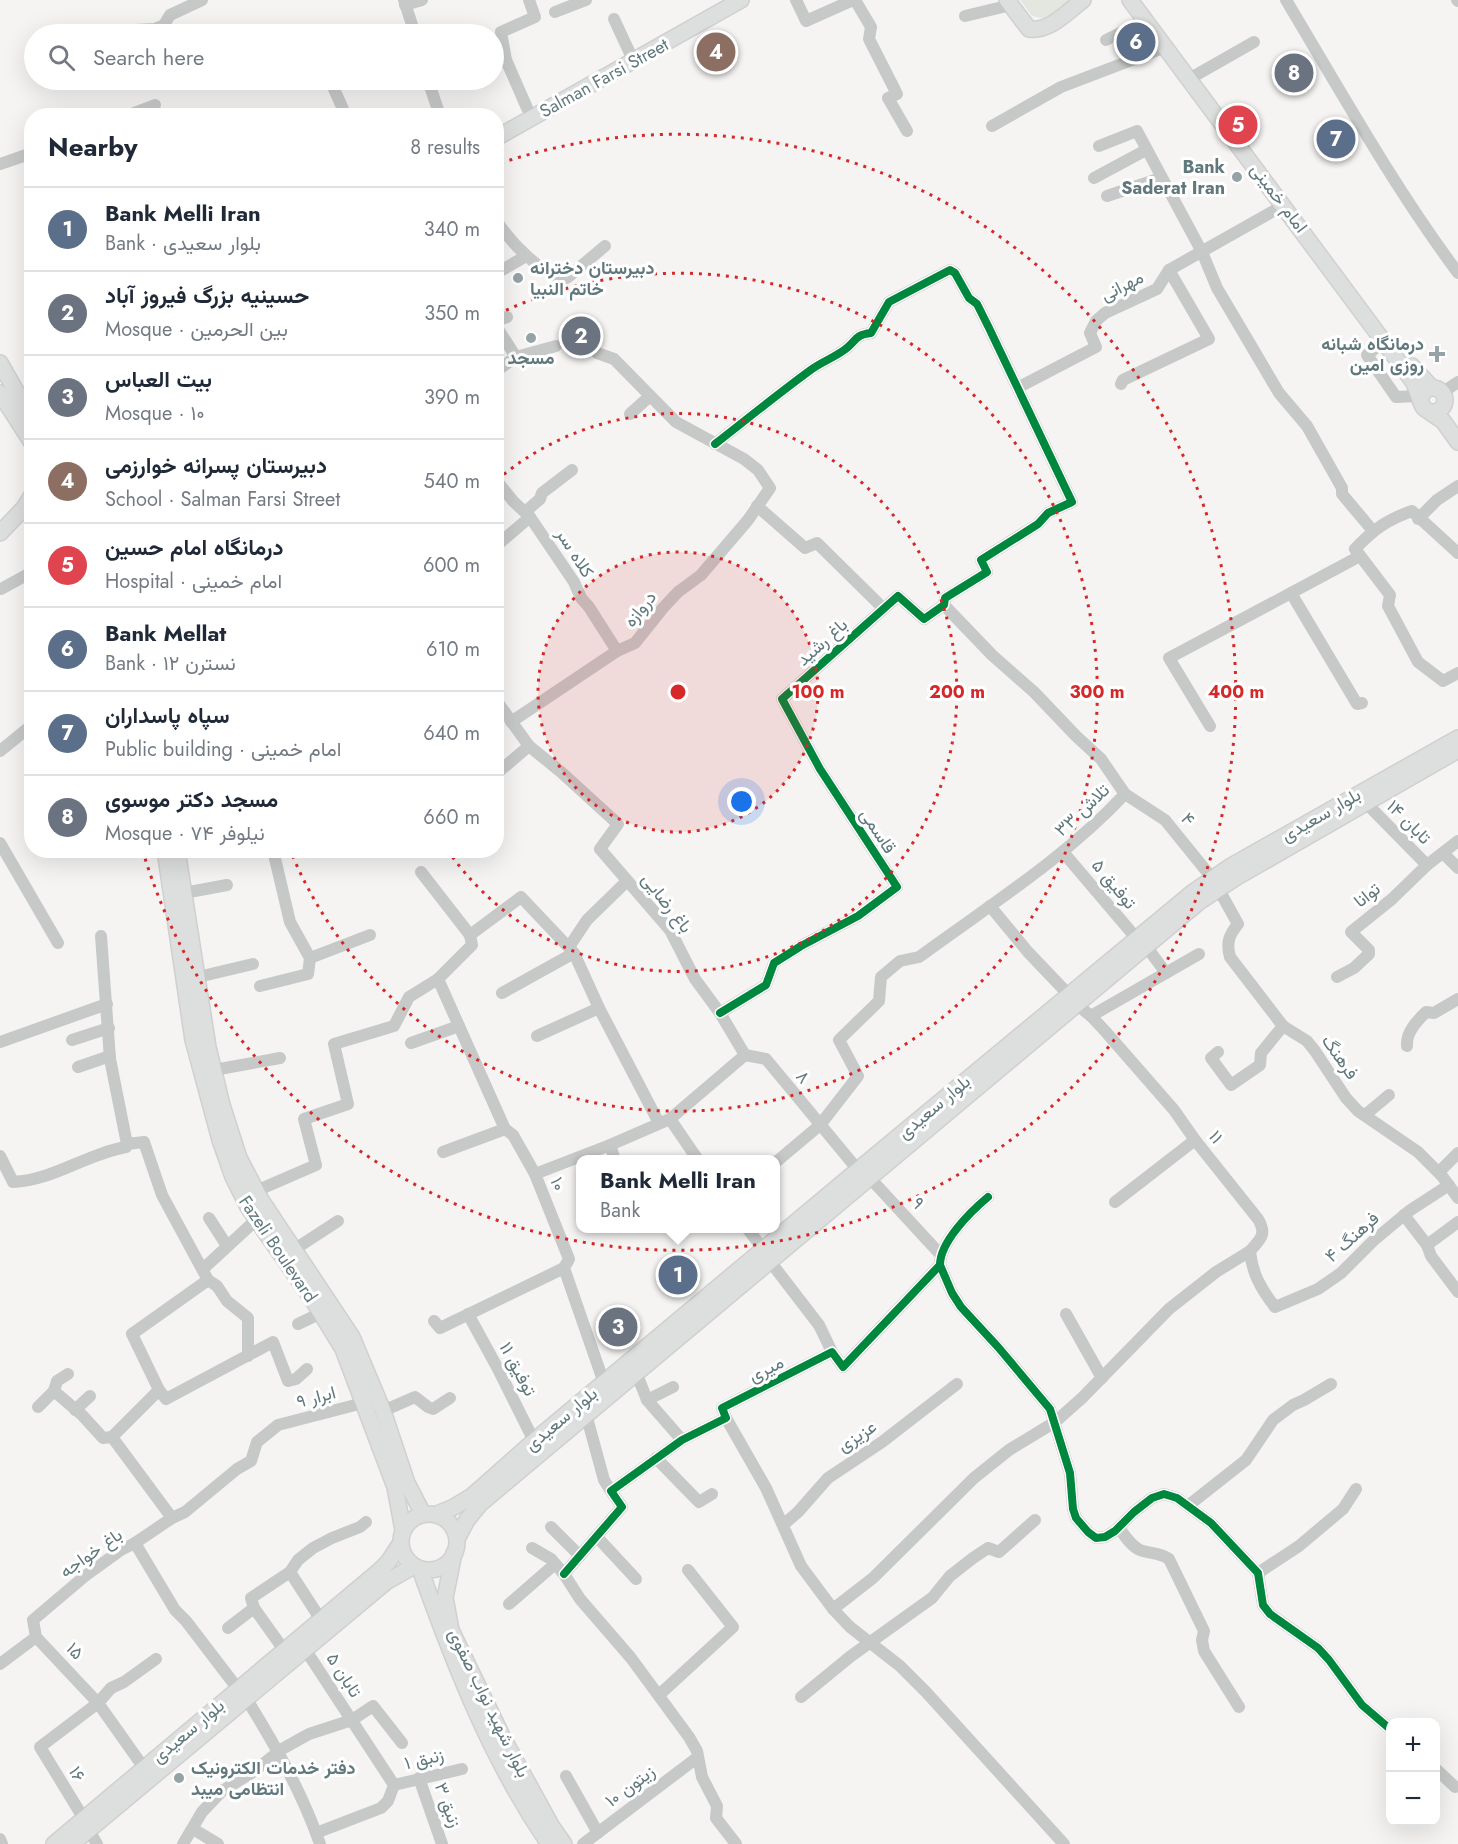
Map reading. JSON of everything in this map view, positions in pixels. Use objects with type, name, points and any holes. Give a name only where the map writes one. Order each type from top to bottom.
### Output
[{"type":"main road","name":"Salman Farsi Street","points":[[504,134],[741,0]]},
{"type":"main road","points":[[1009,2],[1029,29],[1038,30],[1047,27],[1083,0]]},
{"type":"main road","name":"امام خمینی","points":[[1130,0],[1414,383],[1432,396]]},
{"type":"main road","name":"امام خمینی","points":[[1142,0],[1432,396]]},
{"type":"main road","points":[[0,363],[24,405]]},
{"type":"main road","points":[[0,393],[24,430]]},
{"type":"main road","points":[[1458,428],[1432,396],[1426,411],[1443,421],[1458,442]]},
{"type":"main road","points":[[0,533],[24,507]]},
{"type":"main road","name":"بلوار سعیدی","points":[[1215,883],[1366,803],[1389,784],[1458,738]]},
{"type":"main road","name":"بلوار سعیدی","points":[[430,1514],[454,1507],[472,1496],[603,1383],[766,1255],[1215,883],[1389,784],[1458,750]]},
{"type":"main road","name":"Fazeli Boulevard","points":[[166,858],[193,1040],[207,1097],[256,1220],[321,1312],[343,1349],[395,1487],[401,1537]]},
{"type":"main road","name":"Fazeli Boulevard","points":[[178,858],[214,1070],[239,1174],[256,1191],[352,1337],[383,1411],[407,1483],[430,1514]]},
{"type":"main road","name":"بلوار سعیدی","points":[[456,1546],[467,1520],[480,1504],[636,1372],[766,1255]]},
{"type":"main road","points":[[430,1514],[448,1521],[455,1533],[456,1546],[446,1563],[427,1570],[417,1567],[404,1557],[401,1537],[411,1520],[430,1514]]},
{"type":"main road","name":"بلوار سعیدی","points":[[124,1793],[242,1694],[284,1650],[378,1572],[389,1561],[401,1537]]},
{"type":"main road","name":"بلوار شهید نواب صفوی","points":[[456,1546],[446,1598],[451,1630],[547,1835]]},
{"type":"main road","name":"بلوار سعیدی","points":[[72,1844],[90,1831],[144,1768],[306,1649],[386,1582],[417,1567]]},
{"type":"main road","name":"بلوار شهید نواب صفوی","points":[[417,1567],[469,1696],[522,1803],[547,1835],[564,1844]]},
{"type":"main road","name":"بلوار سعیدی","points":[[54,1844],[90,1831]]},
{"type":"street","points":[[165,24],[170,15],[202,0]]},
{"type":"street","points":[[411,24],[404,2],[422,0]]},
{"type":"street","points":[[504,31],[535,17],[529,0]]},
{"type":"street","points":[[555,12],[586,0]]},
{"type":"street","points":[[796,0],[806,21],[854,0],[871,27],[868,39],[897,94],[888,98],[907,131]]},
{"type":"street","points":[[1286,0],[1432,238],[1458,273]]},
{"type":"street","points":[[965,16],[1009,2]]},
{"type":"street","points":[[614,19],[634,62]]},
{"type":"street","points":[[1106,40],[1146,20]]},
{"type":"street","points":[[1196,75],[1254,42]]},
{"type":"street","points":[[992,126],[1061,87],[1166,47]]},
{"type":"street","points":[[504,49],[506,60],[527,108]]},
{"type":"street","points":[[334,90],[342,108]]},
{"type":"street","points":[[432,90],[437,108]]},
{"type":"street","points":[[147,108],[155,105]]},
{"type":"street","points":[[1099,146],[1137,132],[1202,252],[1217,288],[1279,393],[1307,426],[1342,488],[1342,494],[1373,531]]},
{"type":"street","points":[[1094,178],[1146,150]]},
{"type":"street","points":[[0,164],[24,156]]},
{"type":"street","points":[[1107,196],[1161,178]]},
{"type":"street","name":"مهرانی","points":[[1019,387],[1096,347],[1090,333],[1096,321],[1105,313],[1157,289],[1169,270],[1284,205]]},
{"type":"street","points":[[504,230],[526,256],[558,277],[567,278],[604,246]]},
{"type":"street","points":[[504,269],[526,256]]},
{"type":"street","points":[[597,353],[614,359],[676,422],[715,444],[761,406],[812,369],[848,347],[853,339],[861,334],[871,333],[889,302],[950,270],[955,273],[969,298],[977,304],[1019,387],[1072,502],[1048,513],[1038,524],[981,560],[987,572],[945,598],[944,605],[924,619],[898,596],[883,608],[817,543],[805,548],[757,507]]},
{"type":"street","points":[[1121,384],[1123,380],[1209,339],[1169,270]]},
{"type":"street","points":[[504,338],[516,357]]},
{"type":"street","points":[[1384,341],[1367,355],[1396,397],[1432,396],[1458,382]]},
{"type":"street","points":[[504,365],[516,357],[556,346]]},
{"type":"street","points":[[630,414],[650,396]]},
{"type":"street","name":"دروازه","points":[[511,722],[617,651],[635,643],[678,592],[701,574],[726,547],[757,507],[770,488],[758,470],[744,459],[715,444]]},
{"type":"street","points":[[504,538],[540,499],[542,493],[572,470]]},
{"type":"street","points":[[1418,519],[1437,500],[1458,486]]},
{"type":"street","name":"کلاه سر","points":[[504,490],[527,514],[574,582],[581,598],[617,651]]},
{"type":"street","points":[[1458,553],[1418,519],[1412,511],[1392,518],[1373,531],[1355,549],[1390,595],[1388,606],[1418,662],[1443,681],[1458,673]]},
{"type":"street","points":[[1210,726],[1169,658],[1360,556]]},
{"type":"street","points":[[1,590],[24,577]]},
{"type":"street","points":[[1291,593],[1357,704],[1362,703]]},
{"type":"street","points":[[944,605],[992,655],[1034,692],[1101,759],[1125,794]]},
{"type":"street","name":"باغ رشید","points":[[782,699],[883,608]]},
{"type":"street","name":"قاسمی","points":[[720,1013],[765,985],[774,963],[858,915],[897,887],[820,769],[782,699]]},
{"type":"street","points":[[504,712],[529,746],[504,767]]},
{"type":"street","points":[[0,751],[24,732]]},
{"type":"street","name":"باغ رضایی","points":[[529,746],[618,824],[600,849],[670,930],[695,979],[720,1013]]},
{"type":"street","name":"تلاش ۳۳","points":[[820,1125],[858,1076],[839,1040],[879,1001],[881,977],[900,960],[919,957],[1063,852],[1098,823],[1125,794]]},
{"type":"street","name":"۴","points":[[1125,794],[1165,820],[1215,883]]},
{"type":"street","name":"تابان ۱۴","points":[[1366,803],[1427,865]]},
{"type":"street","name":"توانا","points":[[1337,977],[1354,968],[1369,954],[1369,950],[1351,932],[1392,899],[1427,865],[1458,841]]},
{"type":"street","points":[[0,843],[58,943]]},
{"type":"street","name":"توفیق ۵","points":[[1063,852],[1166,973]]},
{"type":"street","points":[[1443,852],[1458,868]]},
{"type":"street","points":[[260,986],[308,974],[310,958],[290,922],[275,858]]},
{"type":"street","points":[[256,1191],[316,1165],[304,1119],[348,1104],[334,1044],[394,1026],[409,997],[438,979],[472,945],[470,935],[421,872]]},
{"type":"street","points":[[502,993],[571,950],[587,920],[627,881]]},
{"type":"street","name":"فرهنگ","points":[[1215,883],[1238,924],[1228,939],[1230,957],[1283,1026],[1307,1041],[1346,1098],[1358,1111],[1404,1141],[1439,1172],[1458,1198]]},
{"type":"street","points":[[184,893],[227,885]]},
{"type":"street","points":[[470,935],[521,897],[571,950],[598,1008],[665,1121],[694,1155]]},
{"type":"street","name":"۱۱","points":[[990,906],[1028,952],[1072,1000],[1091,1016],[1185,1124],[1263,1227],[1263,1234],[1250,1251]]},
{"type":"street","points":[[310,958],[370,935]]},
{"type":"street","points":[[101,936],[110,1056],[126,1144]]},
{"type":"street","points":[[1091,1016],[1199,954]]},
{"type":"street","points":[[198,977],[253,964]]},
{"type":"street","points":[[438,979],[506,1129],[513,1135],[535,1174]]},
{"type":"street","points":[[1407,1046],[1407,1038],[1413,1027],[1426,1012],[1434,1013],[1458,999]]},
{"type":"street","points":[[0,1042],[107,1004]]},
{"type":"street","points":[[537,1036],[598,1008]]},
{"type":"street","points":[[720,1013],[745,1055]]},
{"type":"street","points":[[411,1043],[459,1026]]},
{"type":"street","points":[[1218,1052],[1211,1058],[1232,1085],[1260,1065],[1261,1053],[1283,1026]]},
{"type":"street","points":[[72,1040],[109,1028]]},
{"type":"street","name":"۸","points":[[745,1055],[766,1059],[863,1174]]},
{"type":"street","name":"۱۰","points":[[584,1155],[665,1121],[745,1055]]},
{"type":"street","points":[[78,1067],[110,1056]]},
{"type":"street","points":[[214,1070],[280,1058]]},
{"type":"street","points":[[1365,1115],[1389,1095]]},
{"type":"street","points":[[780,1159],[820,1125]]},
{"type":"street","points":[[443,1152],[506,1129]]},
{"type":"street","points":[[1115,1202],[1195,1140]]},
{"type":"street","points":[[0,1156],[13,1182],[26,1181],[54,1173],[95,1155],[126,1147],[126,1144],[144,1142],[162,1195],[205,1275],[217,1286],[227,1301],[248,1318],[248,1356]]},
{"type":"street","points":[[610,1145],[613,1155]]},
{"type":"street","points":[[1439,1172],[1458,1153]]},
{"type":"street","name":"۱۰","points":[[576,1158],[535,1174],[569,1259],[564,1268],[603,1383]]},
{"type":"street","name":"۹","points":[[863,1174],[940,1260],[952,1293],[961,1307],[1050,1409],[1070,1473],[1071,1499],[1076,1518],[1096,1538],[1105,1537],[1119,1528]]},
{"type":"street","name":"فرهنگ ۴","points":[[1250,1251],[1251,1266],[1259,1286],[1275,1307],[1318,1289],[1341,1273],[1372,1241],[1404,1215],[1449,1185]]},
{"type":"street","points":[[751,1233],[819,1325],[832,1352],[843,1367],[940,1260],[946,1244],[976,1207],[988,1197]]},
{"type":"street","points":[[1404,1215],[1458,1292]]},
{"type":"street","points":[[209,1218],[227,1246]]},
{"type":"street","points":[[256,1220],[227,1246],[205,1275],[132,1334],[159,1390],[166,1399],[273,1341],[288,1381],[296,1379],[307,1369]]},
{"type":"street","points":[[295,1249],[338,1221]]},
{"type":"street","points":[[1427,1245],[1458,1222]]},
{"type":"street","points":[[833,1609],[873,1578],[974,1478],[1009,1450],[1055,1422],[1082,1398],[1168,1309],[1216,1272],[1250,1251]]},
{"type":"street","points":[[434,1321],[440,1328],[564,1268]]},
{"type":"street","points":[[298,1323],[321,1312]]},
{"type":"street","name":"توفیق ۱۱","points":[[468,1314],[534,1441]]},
{"type":"street","points":[[1066,1314],[1102,1378]]},
{"type":"street","name":"میری","points":[[611,1491],[682,1440],[726,1418],[722,1408],[832,1352]]},
{"type":"street","points":[[636,1372],[647,1400],[682,1440]]},
{"type":"street","points":[[39,1407],[54,1391],[57,1381],[68,1374]]},
{"type":"street","points":[[1189,1505],[1246,1460],[1273,1420],[1293,1405],[1331,1383]]},
{"type":"street","name":"عزیزی","points":[[783,1525],[798,1512],[828,1478],[882,1442],[957,1384]]},
{"type":"street","points":[[647,1400],[673,1387]]},
{"type":"street","points":[[54,1391],[103,1438],[112,1437],[159,1390]]},
{"type":"street","points":[[75,1410],[90,1396]]},
{"type":"street","points":[[383,1411],[415,1396],[433,1409],[450,1398]]},
{"type":"street","name":"ابرار ۹","points":[[278,1425],[363,1403]]},
{"type":"street","points":[[564,1574],[622,1507],[604,1480],[586,1414]]},
{"type":"street","points":[[726,1418],[766,1488],[801,1566],[833,1609],[850,1627],[900,1666],[927,1692],[1064,1844]]},
{"type":"street","name":"باغ خواجه","points":[[36,1637],[33,1620],[85,1576],[121,1550],[184,1512],[237,1469],[251,1461],[257,1442],[278,1425]]},
{"type":"street","points":[[112,1437],[172,1518]]},
{"type":"street","points":[[656,1458],[699,1502],[712,1494]]},
{"type":"street","points":[[1258,1573],[1299,1546],[1343,1509],[1356,1489]]},
{"type":"street","points":[[1239,1707],[1204,1652],[1202,1640],[1204,1631],[1169,1559],[1161,1554],[1140,1550],[1119,1528],[1143,1504],[1164,1494],[1178,1498],[1211,1523],[1258,1573],[1263,1605],[1270,1614],[1318,1648],[1362,1705],[1386,1726]]},
{"type":"street","points":[[801,1697],[851,1656],[932,1598],[950,1576],[973,1558],[988,1548],[999,1552],[1035,1520]]},
{"type":"street","points":[[284,1650],[254,1608],[252,1598],[290,1572],[298,1560],[314,1548],[366,1522]]},
{"type":"street","points":[[551,1527],[580,1556]]},
{"type":"street","points":[[597,1537],[636,1579]]},
{"type":"street","points":[[135,1543],[176,1610],[242,1694],[279,1752],[318,1841],[381,1808],[388,1802],[394,1785]]},
{"type":"street","points":[[532,1548],[551,1559],[564,1574],[580,1599],[632,1658],[689,1737],[698,1751],[702,1777],[717,1806],[716,1818],[730,1842]]},
{"type":"street","points":[[508,1604],[555,1564]]},
{"type":"street","points":[[659,1695],[733,1626],[688,1570]]},
{"type":"street","points":[[290,1572],[321,1620]]},
{"type":"street","points":[[228,1628],[254,1608]]},
{"type":"street","points":[[0,1664],[36,1637]]},
{"type":"street","name":"۱۵","points":[[36,1637],[98,1703],[144,1768]]},
{"type":"street","name":"تابان ۵","points":[[306,1649],[394,1785]]},
{"type":"street","points":[[98,1703],[111,1688],[124,1682],[156,1659]]},
{"type":"street","name":"۱۶","points":[[90,1831],[40,1747],[98,1703]]},
{"type":"street","points":[[183,1844],[202,1812],[222,1791],[309,1734],[352,1720],[373,1706],[402,1743]]},
{"type":"street","name":"زیتون ۱۰","points":[[583,1844],[698,1757]]},
{"type":"street","name":"زنبق ۱","points":[[394,1785],[462,1769]]},
{"type":"street","points":[[1439,1772],[1455,1787]]},
{"type":"street","points":[[566,1776],[598,1833]]},
{"type":"street","name":"زنبق ۳","points":[[419,1778],[442,1844]]},
{"type":"street","points":[[193,1829],[218,1844]]},
{"type":"street","points":[[0,1839],[2,1844]]},
{"type":"shaded area","points":[[1020,0],[1072,0],[1046,19],[1032,16]]},
{"type":"cycle path","points":[[715,444],[812,369],[844,350],[860,336],[871,333],[889,302],[950,270],[955,273],[969,298],[977,304],[1072,502],[1048,513],[1038,524],[981,560],[987,572],[945,598],[944,605],[924,619],[898,596],[782,699],[820,769],[897,887],[858,916],[774,963],[766,985],[720,1013]]},
{"type":"cycle path","points":[[564,1574],[622,1507],[611,1491],[682,1440],[726,1418],[722,1408],[832,1352],[843,1367],[940,1265],[941,1256],[950,1237],[988,1197]]},
{"type":"cycle path","points":[[940,1265],[961,1307],[1050,1409],[1070,1473],[1073,1509],[1076,1518],[1088,1532],[1096,1538],[1105,1537],[1152,1498],[1164,1494],[1177,1498],[1211,1523],[1258,1573],[1263,1605],[1270,1614],[1318,1648],[1362,1705],[1386,1726]]},
{"type":"place","name":"Bank Mellat","points":[[1136,42]]},
{"type":"place","name":"دبیرستان پسرانه خوارزمی","points":[[716,52]]},
{"type":"place","name":"مسجد دکتر موسوی","points":[[1294,73]]},
{"type":"place","name":"درمانگاه امام حسین","points":[[1238,125]]},
{"type":"place","name":"سپاه پاسداران","points":[[1336,139]]},
{"type":"place","name":"Bank Saderat Iran","points":[[1237,177]]},
{"type":"place","name":"دبیرستان دخترانه خاتم النبیا","points":[[518,278]]},
{"type":"place","name":"حسینیه بزرگ فیروز آباد","points":[[581,336]]},
{"type":"place","name":"مسجد","points":[[531,338]]},
{"type":"place","name":"درمانگاه شبانه روزی امین","points":[[1437,354]]},
{"type":"place","name":"Bank Melli Iran","points":[[678,1275]]},
{"type":"place","name":"بیت العباس","points":[[618,1327]]},
{"type":"place","name":"دفتر خدمات الکترونیک انتظامی میبد","points":[[179,1778]]}]
